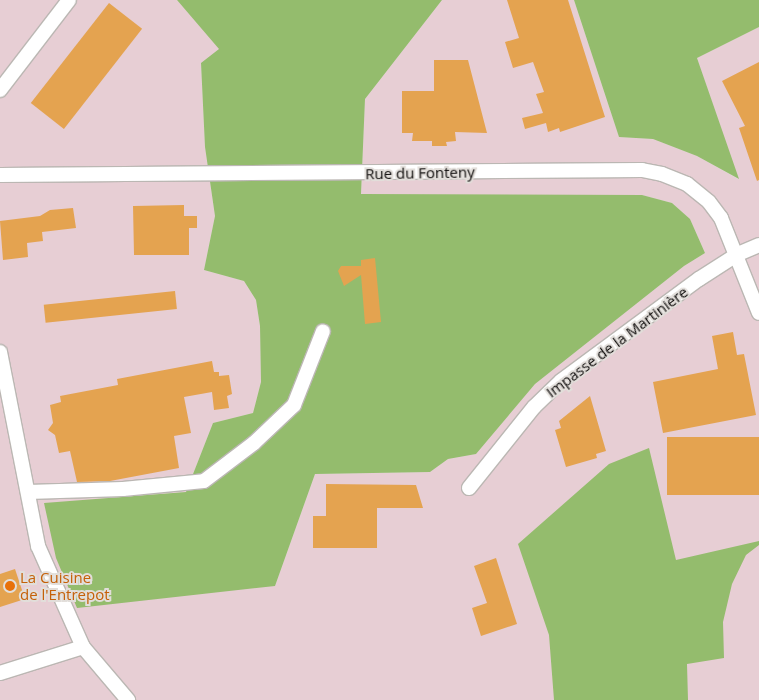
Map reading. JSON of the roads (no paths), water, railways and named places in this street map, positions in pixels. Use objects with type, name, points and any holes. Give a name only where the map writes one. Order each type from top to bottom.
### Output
[{"type":"street","points":[[0,90],[69,0]]},
{"type":"street","name":"Rue du Fonteny","points":[[0,175],[642,170],[662,174],[687,184],[708,202],[726,226],[759,313]]},
{"type":"street","name":"Impasse de la Martinière","points":[[469,488],[534,407],[561,381],[738,254],[759,245]]},
{"type":"street","points":[[28,492],[124,489],[204,481],[254,442],[294,405],[323,331]]},
{"type":"street","points":[[0,352],[38,546],[83,647],[128,700]]},
{"type":"street","points":[[0,673],[83,647]]},
{"type":"place","name":"La Cuisine de l'Entrepot","points":[[10,586]]}]
